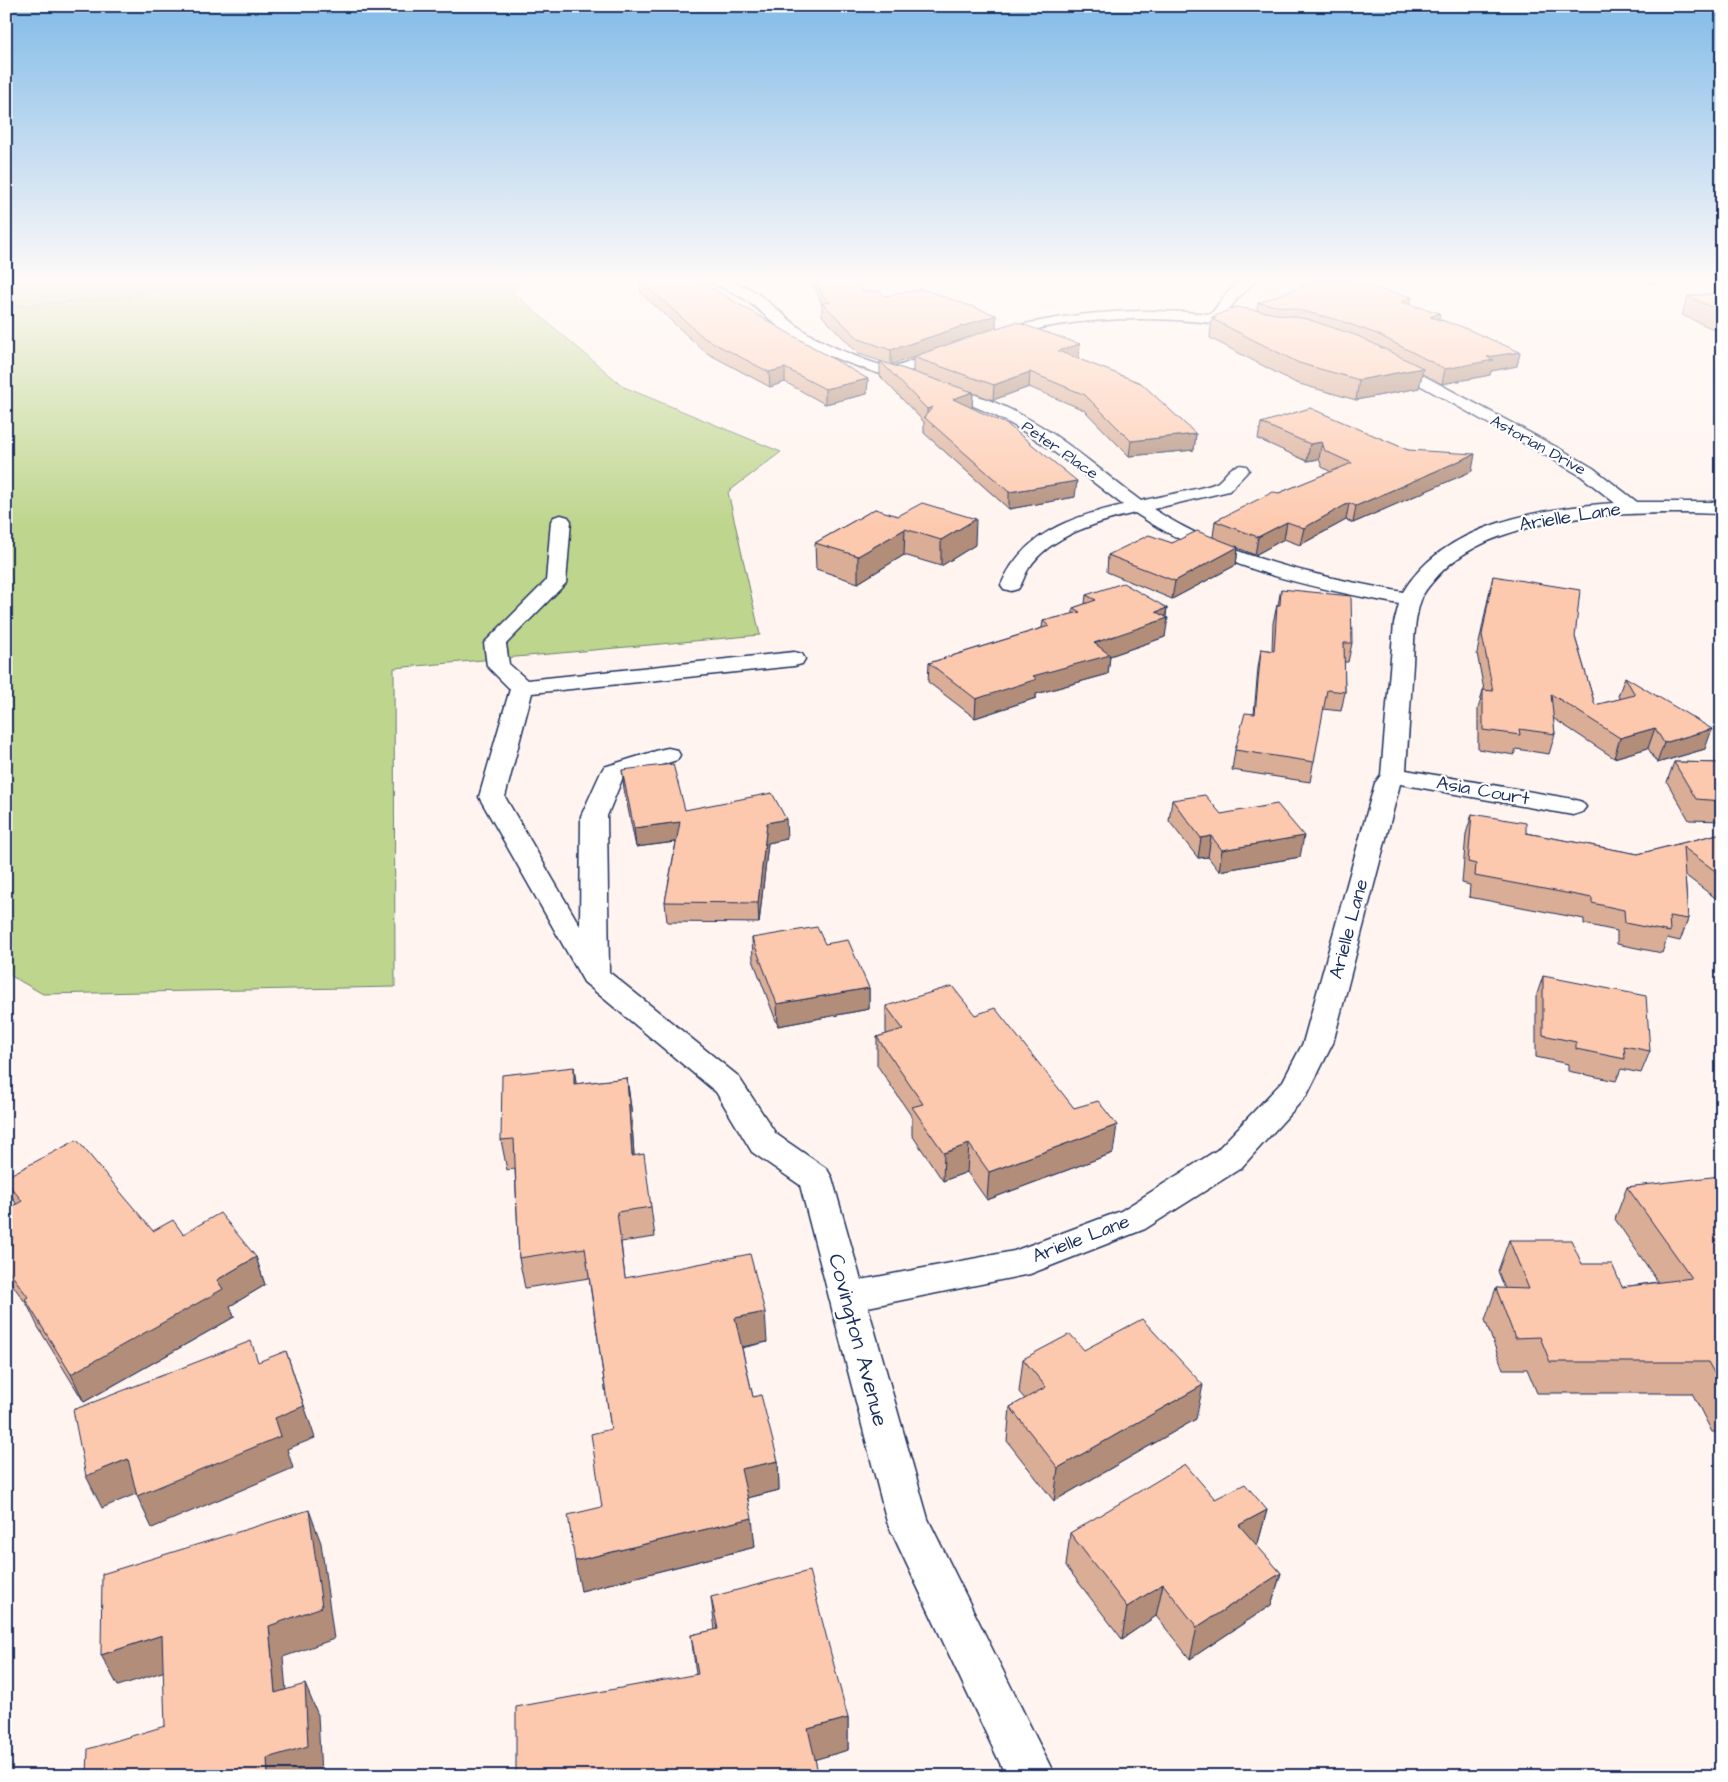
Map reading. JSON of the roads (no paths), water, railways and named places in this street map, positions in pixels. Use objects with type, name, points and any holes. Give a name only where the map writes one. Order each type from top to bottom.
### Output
[{"type":"street","name":"Peter Place","points":[[867,363],[980,403],[1014,418],[1042,434],[1155,519],[1202,543],[1260,565],[1328,584],[1410,600]]},
{"type":"street","points":[[891,372],[917,363]]},
{"type":"street","name":"Astorian Drive","points":[[1387,363],[1565,459],[1587,472],[1632,507]]},
{"type":"street","points":[[1011,585],[1018,568],[1045,541],[1087,520],[1223,487],[1240,470]]},
{"type":"street","name":"Arielle Lane","points":[[846,1297],[1017,1264],[1133,1220],[1230,1159],[1296,1087],[1318,1043],[1388,783],[1393,774],[1405,623],[1410,600],[1415,589],[1429,571],[1451,554],[1478,539],[1507,528],[1543,518],[1583,511],[1632,507],[1722,508]]},
{"type":"street","points":[[561,521],[556,583],[495,643],[498,666],[522,687],[794,659]]},
{"type":"street","points":[[522,687],[492,797],[594,975]]},
{"type":"street","points":[[594,975],[594,816],[613,772],[668,755]]},
{"type":"street","name":"Asia Court","points":[[1393,774],[1573,806]]},
{"type":"street","name":"Covington Avenue","points":[[594,975],[728,1084],[764,1143],[815,1178],[908,1522],[1031,1776]]}]
